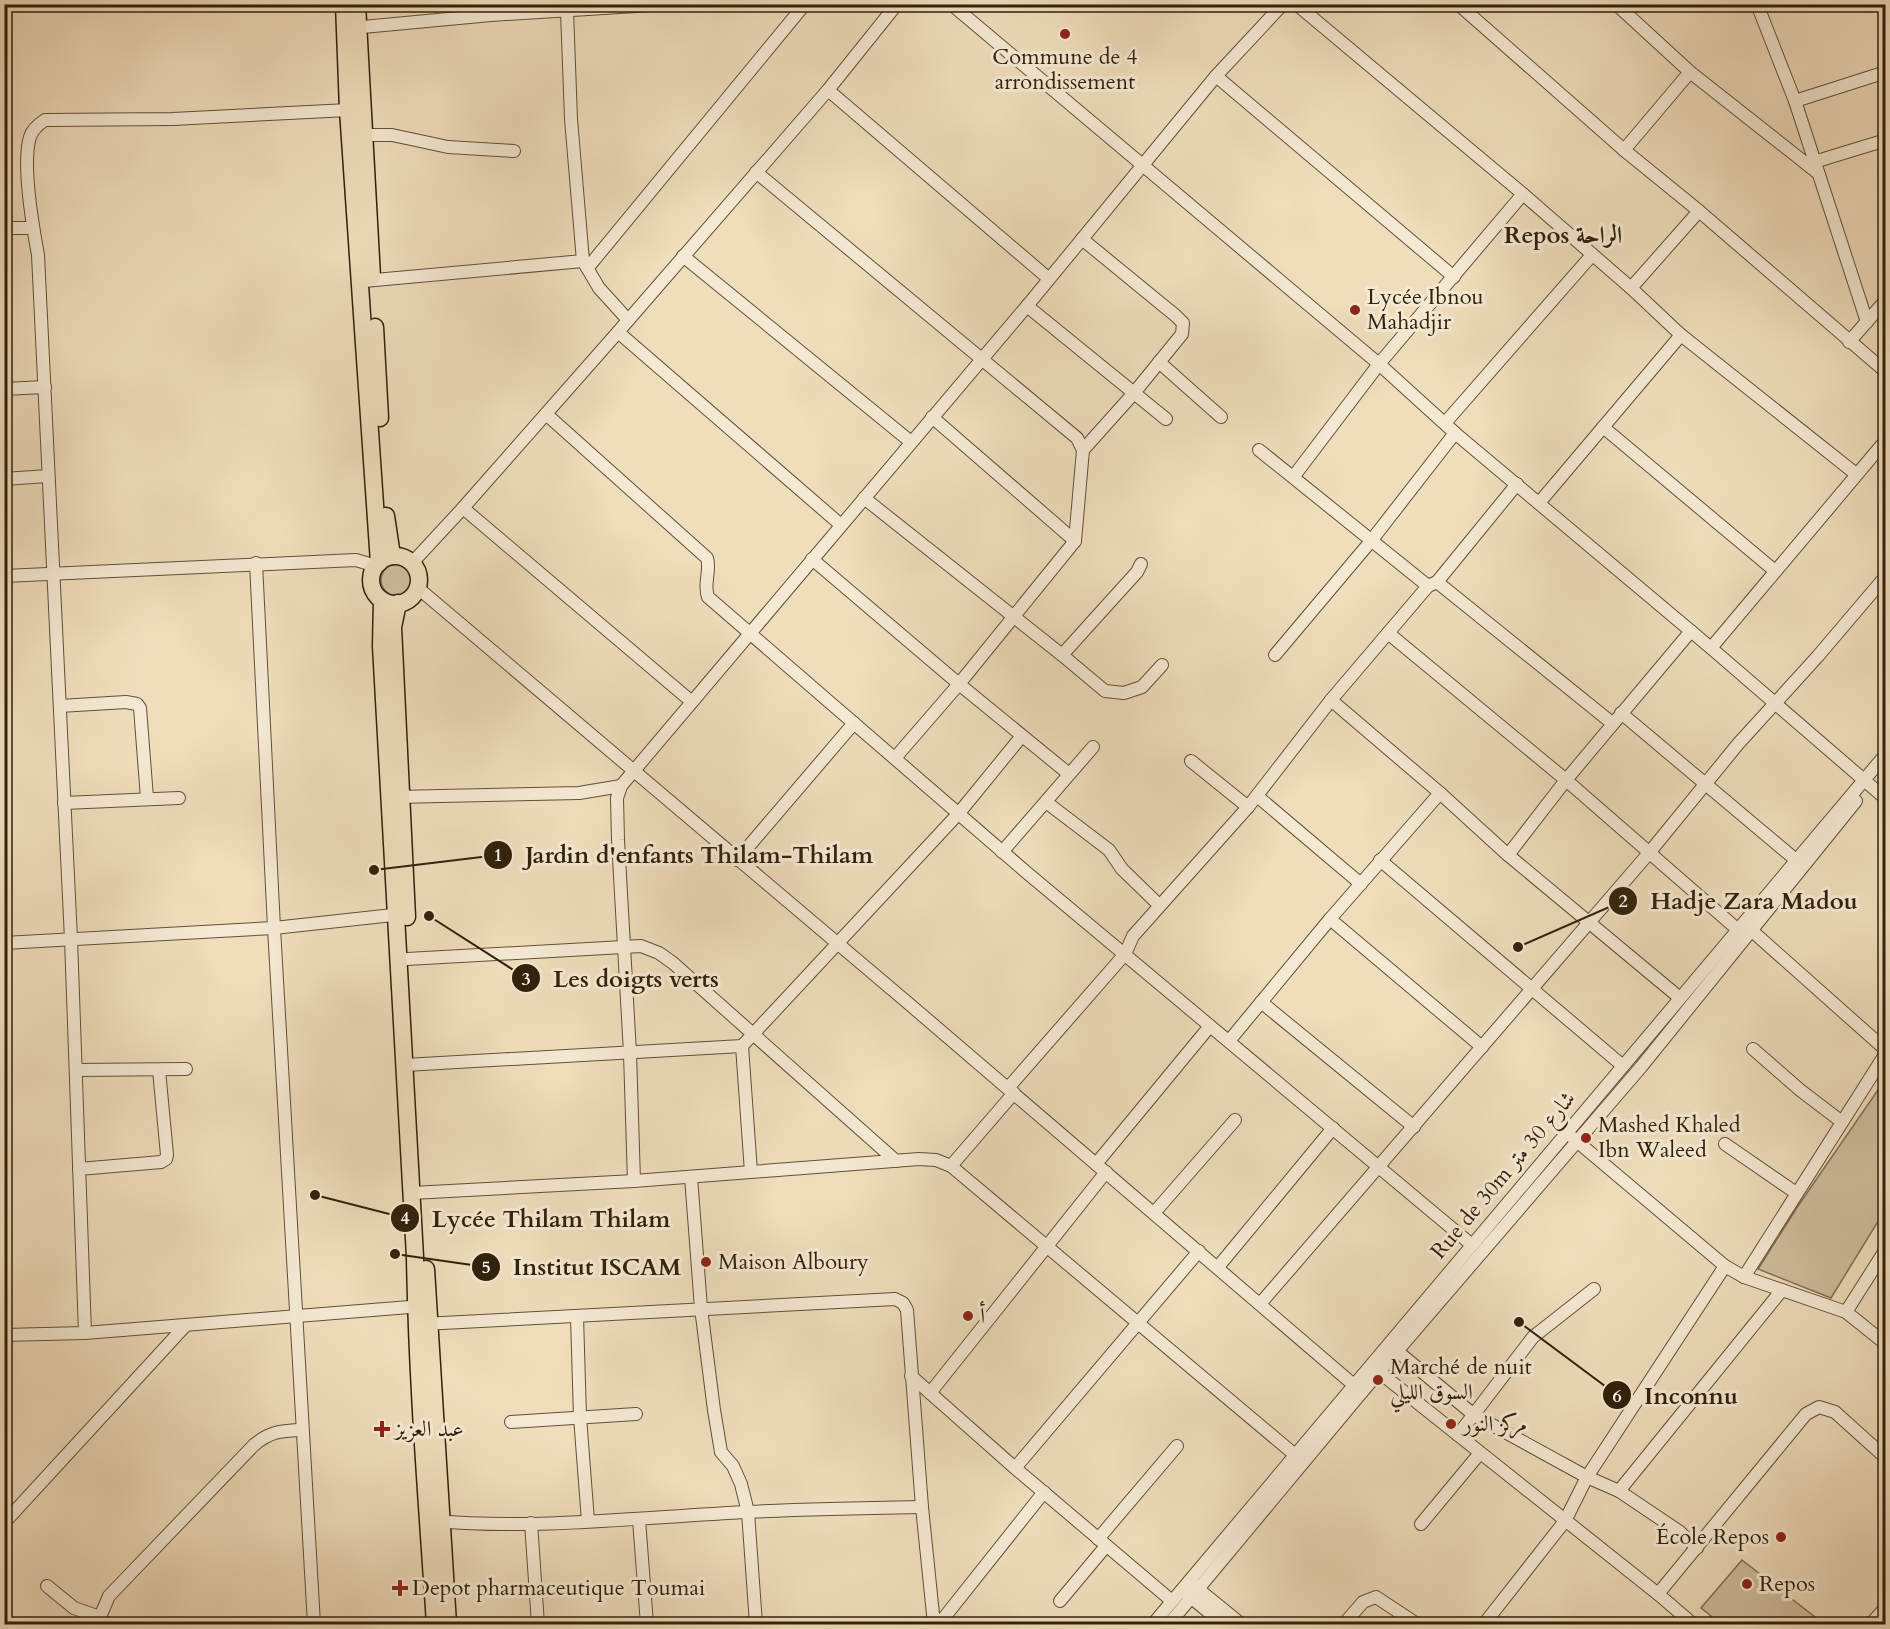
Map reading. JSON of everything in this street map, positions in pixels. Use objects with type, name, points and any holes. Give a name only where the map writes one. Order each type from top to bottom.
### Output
[{"type":"main road","points":[[344,4],[352,28],[364,135],[366,281],[382,562]]},
{"type":"main road","points":[[357,4],[352,28],[348,110],[366,281]]},
{"type":"main road","points":[[403,557],[412,563],[418,574],[418,588],[410,598],[390,601],[373,588],[373,573],[382,562],[403,557]]},
{"type":"main road","points":[[390,601],[393,627],[395,797],[434,1521],[435,1624]]},
{"type":"main road","points":[[401,914],[407,959],[409,1065]]},
{"type":"main road","points":[[434,1521],[448,1624]]},
{"type":"street","points":[[352,28],[668,4]]},
{"type":"street","points":[[366,281],[582,261],[590,265],[805,4]]},
{"type":"street","points":[[412,563],[546,414],[828,90],[897,4]]},
{"type":"street","points":[[951,4],[1379,364],[1455,433],[1691,631],[1886,799]]},
{"type":"street","points":[[634,1181],[630,1053],[618,840],[617,798],[621,786],[1027,306],[1216,76],[1283,4]]},
{"type":"street","points":[[1296,4],[1524,194],[1681,335],[1856,474]]},
{"type":"street","points":[[1458,4],[1624,150],[1699,211],[1886,372]]},
{"type":"street","points":[[1616,4],[1690,72],[1816,167]]},
{"type":"street","points":[[1757,4],[1795,101],[1867,322]]},
{"type":"street","points":[[567,10],[571,119],[582,261],[599,288],[627,320]]},
{"type":"street","points":[[1624,150],[1690,72]]},
{"type":"street","points":[[1795,101],[1886,72]]},
{"type":"street","points":[[1216,76],[1454,278]]},
{"type":"street","points":[[828,90],[1048,278]]},
{"type":"street","points":[[85,1333],[71,939],[38,255],[33,228],[27,161],[30,137],[38,125],[45,120],[173,119],[348,110]]},
{"type":"street","points":[[364,135],[392,135],[448,147],[514,151]]},
{"type":"street","points":[[1816,167],[1886,140]]},
{"type":"street","points":[[756,172],[982,357],[1077,438],[1083,450],[1075,541],[959,684],[895,758]]},
{"type":"street","points":[[1294,476],[1379,364],[1524,194]]},
{"type":"street","points":[[1631,288],[1699,211]]},
{"type":"street","points":[[4,228],[33,228]]},
{"type":"street","points":[[1082,239],[1183,323],[1182,334],[1083,450]]},
{"type":"street","points":[[1445,423],[1592,255]]},
{"type":"street","points":[[683,256],[910,442]]},
{"type":"street","points":[[1850,342],[1886,300]]},
{"type":"street","points":[[1027,306],[1166,419]]},
{"type":"street","points":[[618,332],[841,525]]},
{"type":"street","points":[[1539,503],[1681,335]]},
{"type":"street","points":[[1539,503],[1681,335]]},
{"type":"street","points":[[1159,362],[1221,417]]},
{"type":"street","points":[[4,389],[45,387]]},
{"type":"street","points":[[546,414],[704,555],[708,563],[706,589],[708,597],[1002,852],[1472,1245]]},
{"type":"street","points":[[932,417],[1075,541]]},
{"type":"street","points":[[1603,427],[1775,571]]},
{"type":"street","points":[[1275,655],[1371,541],[1455,433]]},
{"type":"street","points":[[1711,648],[1886,440]]},
{"type":"street","points":[[1259,450],[1294,476],[1371,541],[1432,584],[1612,723]]},
{"type":"street","points":[[4,479],[48,476]]},
{"type":"street","points":[[951,1166],[1125,954],[1133,936],[1248,807],[1331,700],[1517,484]]},
{"type":"street","points":[[864,498],[1062,655],[1105,692],[1124,693],[1142,687],[1162,665]]},
{"type":"street","points":[[463,508],[692,702]]},
{"type":"street","points":[[812,559],[1069,774]]},
{"type":"street","points":[[4,576],[256,563],[356,560],[382,562]]},
{"type":"street","points":[[256,563],[274,928],[314,1624]]},
{"type":"street","points":[[1062,655],[1137,572],[1141,564]]},
{"type":"street","points":[[1260,1304],[1886,576]]},
{"type":"street","points":[[418,588],[1358,1388]]},
{"type":"street","points":[[1508,855],[1612,723],[1691,631]]},
{"type":"street","points":[[1388,633],[1566,780],[1737,929]]},
{"type":"street","points":[[1331,700],[1440,793],[1508,855],[1680,998]]},
{"type":"street","points":[[60,706],[126,702],[137,704],[140,708],[147,798]]},
{"type":"street","points":[[1622,713],[1796,860]]},
{"type":"street","points":[[737,860],[854,723]]},
{"type":"street","points":[[409,1065],[742,1046],[959,813],[1022,737]]},
{"type":"street","points":[[1002,852],[1093,747]]},
{"type":"street","name":"Rue de 30m شارع 30 متر","points":[[1169,1624],[1358,1388],[1641,1067],[1867,782],[1886,754]]},
{"type":"street","points":[[1191,761],[1248,807]]},
{"type":"street","name":"Rue de 30m شارع 30 متر","points":[[1153,1624],[1294,1454],[1358,1388],[1379,1372],[1393,1348],[1472,1245],[1796,860],[1867,782],[1886,766]]},
{"type":"street","points":[[395,797],[579,793],[621,786]]},
{"type":"street","points":[[1229,1041],[1380,860],[1440,793]]},
{"type":"street","points":[[1257,796],[1361,884]]},
{"type":"street","points":[[64,803],[179,798]]},
{"type":"street","points":[[1046,802],[1109,850],[1122,869],[1159,905]]},
{"type":"street","points":[[1380,860],[1623,1066]]},
{"type":"street","points":[[4,943],[274,928],[401,914]]},
{"type":"street","points":[[1330,919],[1482,1047]]},
{"type":"street","points":[[1744,1277],[1886,1052],[1751,930]]},
{"type":"street","points":[[407,959],[640,946],[659,953],[754,1033],[896,1161]]},
{"type":"street","points":[[1261,1002],[1414,1127]]},
{"type":"street","points":[[930,1393],[1046,1246],[1101,1168],[1210,1026]]},
{"type":"street","points":[[742,1046],[751,1172]]},
{"type":"street","points":[[1753,1049],[1800,1090],[1842,1122]]},
{"type":"street","points":[[76,1070],[186,1069]]},
{"type":"street","points":[[79,1169],[161,1162],[166,1159],[159,1070]]},
{"type":"street","points":[[1154,1213],[1236,1120]]},
{"type":"street","points":[[1218,1267],[1333,1128]]},
{"type":"street","points":[[1566,1133],[1725,1266],[1744,1277],[1845,1312],[1886,1344]]},
{"type":"street","points":[[1725,1144],[1796,1193]]},
{"type":"street","points":[[416,1192],[634,1181],[936,1160],[951,1166],[1294,1454]]},
{"type":"street","points":[[691,1177],[701,1308],[721,1452],[733,1466],[741,1484],[748,1512],[756,1624]]},
{"type":"street","points":[[1845,1312],[1886,1249]]},
{"type":"street","points":[[1015,1468],[1199,1251]]},
{"type":"street","points":[[1484,1624],[1565,1521],[1587,1477],[1725,1266]]},
{"type":"street","points":[[1458,1435],[1533,1337],[1594,1289]]},
{"type":"street","points":[[1619,1491],[1782,1290]]},
{"type":"street","points":[[423,1324],[895,1299],[903,1303],[907,1310],[922,1507],[934,1624]]},
{"type":"street","points":[[4,1335],[85,1333],[422,1306]]},
{"type":"street","points":[[577,1316],[580,1417],[588,1521]]},
{"type":"street","points":[[4,1523],[186,1325]]},
{"type":"street","points":[[1393,1348],[1474,1414],[1587,1477],[1619,1491],[1680,1532],[1697,1548]]},
{"type":"street","points":[[1379,1372],[1693,1624]]},
{"type":"street","points":[[911,1376],[1172,1601]]},
{"type":"street","points":[[1658,1594],[1806,1414],[1819,1407],[1835,1412],[1886,1458]]},
{"type":"street","points":[[511,1422],[636,1414]]},
{"type":"street","points":[[47,1586],[74,1608],[100,1621],[110,1596],[254,1445],[278,1431],[302,1430]]},
{"type":"street","points":[[1060,1600],[1177,1446]]},
{"type":"street","points":[[1421,1524],[1480,1453]]},
{"type":"street","points":[[939,1624],[1044,1492]]},
{"type":"street","points":[[434,1521],[531,1523],[639,1520],[748,1512],[922,1507]]},
{"type":"street","points":[[639,1520],[647,1624]]},
{"type":"street","points":[[531,1523],[538,1624]]},
{"type":"street","points":[[1186,1585],[1223,1624]]},
{"type":"street","points":[[1195,1594],[1241,1624]]},
{"type":"street","points":[[1344,1624],[1363,1602],[1376,1597],[1417,1624]]},
{"type":"street","points":[[1871,1624],[1886,1607]]},
{"type":"shaded area","points":[[397,564],[408,569],[413,580],[408,591],[397,596],[386,591],[381,580],[386,569]]},
{"type":"shaded area","points":[[1882,1084],[1886,1087],[1885,1210],[1831,1298],[1758,1269],[1798,1206]]},
{"type":"shaded area","name":"Repos","points":[[1742,1560],[1824,1624],[1721,1624],[1701,1608]]},
{"type":"place","name":"Commune de 4 arrondissement","points":[[1065,34]]},
{"type":"place","name":"Lycée Ibnou Mahadjir","points":[[1355,310]]},
{"type":"place","name":"Jardin d'enfants Thilam-Thilam","points":[[374,870]]},
{"type":"place","name":"Les doigts verts","points":[[429,916]]},
{"type":"place","name":"Hadje Zara Madou","points":[[1518,947]]},
{"type":"place","name":"Mashed Khaled Ibn Waleed","points":[[1586,1138]]},
{"type":"place","name":"Lycée Thilam Thilam","points":[[315,1195]]},
{"type":"place","name":"Institut ISCAM","points":[[395,1254]]},
{"type":"place","name":"Maison Alboury","points":[[706,1262]]},
{"type":"place","name":"أ","points":[[968,1316]]},
{"type":"place","name":"Inconnu","points":[[1519,1322]]},
{"type":"place","name":"Marché de nuit السوق الليلي","points":[[1378,1380]]},
{"type":"place","name":"مركز النور","points":[[1451,1424]]},
{"type":"place","name":"عبد العزيز","points":[[382,1429]]},
{"type":"place","name":"École Repos","points":[[1781,1537]]},
{"type":"place","name":"Repos","points":[[1747,1584]]},
{"type":"place","name":"Depot pharmaceutique Toumai","points":[[400,1588]]},
{"type":"district","name":"Repos الراحة","points":[[1563,235]]}]
